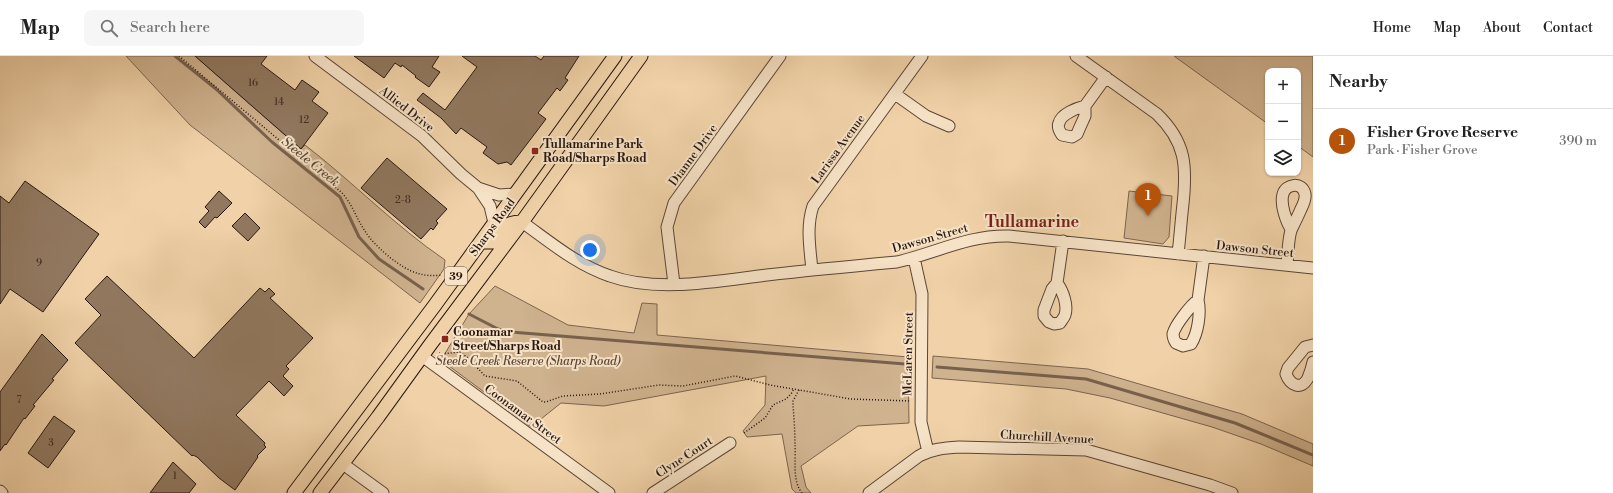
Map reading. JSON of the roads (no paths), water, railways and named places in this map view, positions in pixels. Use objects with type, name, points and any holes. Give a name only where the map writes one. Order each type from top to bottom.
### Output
[{"type":"main road","name":"Sharps Road","points":[[294,493],[457,275],[615,56]]},
{"type":"main road","name":"Sharps Road","points":[[320,493],[522,222],[640,56]]},
{"type":"main road","points":[[481,242],[493,242],[505,225],[513,222],[522,222]]},
{"type":"main road","points":[[361,405],[378,417]]},
{"type":"street","name":"Allied Drive","points":[[315,56],[422,136],[461,174],[478,188],[490,206],[494,223]]},
{"type":"street","name":"Dianne Drive","points":[[674,284],[668,227],[674,203],[780,56]]},
{"type":"street","name":"Larissa Avenue","points":[[812,270],[808,231],[813,206],[922,56]]},
{"type":"street","points":[[1076,56],[1157,114],[1168,124],[1176,136],[1185,163],[1186,178],[1178,254]]},
{"type":"street","points":[[1085,106],[1106,77]]},
{"type":"street","points":[[895,94],[926,116],[949,126]]},
{"type":"street","name":"Allied Drive","points":[[478,188],[499,194],[515,194]]},
{"type":"street","name":"Dawson Street","points":[[522,222],[571,258],[590,269],[610,277],[645,284],[674,284],[897,262],[976,238],[991,236],[1009,236],[1313,268]]},
{"type":"street","points":[[1287,265],[1291,229]]},
{"type":"street","points":[[1057,283],[1063,242]]},
{"type":"street","points":[[1198,300],[1204,256]]},
{"type":"street","name":"McLaren Street","points":[[914,258],[922,294],[921,422],[928,452]]},
{"type":"street","points":[[1313,345],[1305,347],[1288,368],[1286,374],[1288,381],[1292,385],[1297,386],[1303,384],[1308,379],[1313,362]]},
{"type":"street","name":"Coonamar Street","points":[[422,356],[609,493]]},
{"type":"street","name":"Clyne Court","points":[[653,493],[730,443]]},
{"type":"street","name":"Churchill Avenue","points":[[868,493],[919,456],[928,452],[959,447],[1086,450],[1210,485],[1232,493]]},
{"type":"street","points":[[343,464],[382,493]]},
{"type":"waterway","name":"Steele Creek","points":[[175,56],[216,89],[272,142],[340,197],[359,237],[379,259],[423,289]]},
{"type":"waterway","points":[[469,314],[498,329],[511,332],[905,364]]},
{"type":"waterway","points":[[937,367],[1086,379],[1235,423],[1313,455]]},
{"type":"place","name":"Tullamarine Park Road/Sharps Road","points":[[535,151]]},
{"type":"place","name":"Fisher Grove Reserve","points":[[1148,216]]},
{"type":"place","name":"Coonamar Street/Sharps Road","points":[[445,339]]},
{"type":"district","name":"Tullamarine","points":[[1032,221]]},
{"type":"park label","name":"Steele Creek Reserve (Sharps Road)","points":[[528,361]]}]
